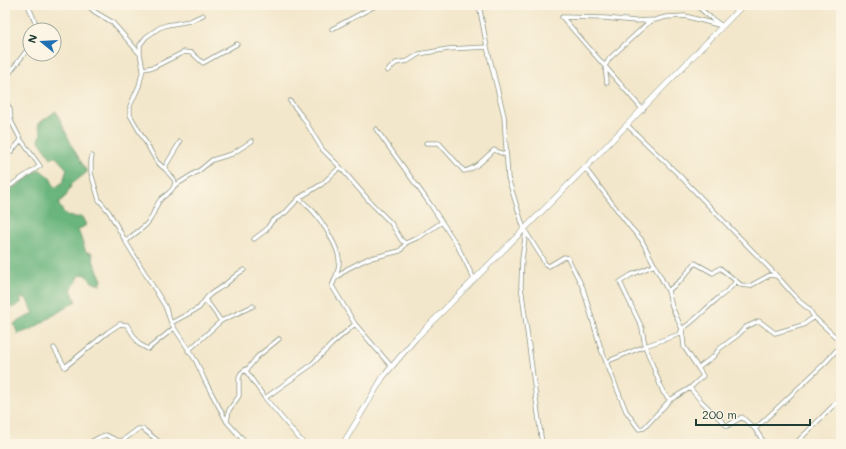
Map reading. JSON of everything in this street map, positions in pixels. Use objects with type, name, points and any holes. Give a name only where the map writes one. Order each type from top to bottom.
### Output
[{"type":"main road","points":[[343,444],[391,366],[416,338],[643,110],[743,5]]},
{"type":"street","points":[[28,5],[35,22]]},
{"type":"street","points":[[87,5],[94,12],[112,22],[140,54]]},
{"type":"street","points":[[332,29],[377,5]]},
{"type":"street","points":[[479,5],[487,47],[504,116],[508,178],[525,229],[545,264],[549,266],[564,258],[568,258],[583,288],[601,349],[626,411],[639,429],[644,428],[670,400],[690,388],[703,376],[684,347],[682,329],[672,307],[668,291],[641,239],[585,168]]},
{"type":"street","points":[[696,5],[722,26]]},
{"type":"street","points":[[730,5],[737,11]]},
{"type":"street","points":[[174,186],[174,179],[165,168],[157,162],[130,115],[130,106],[140,86],[143,69],[140,45],[146,37],[159,28],[190,21],[203,15]]},
{"type":"street","points":[[643,110],[562,17],[605,18],[635,22],[655,20],[666,17],[685,16],[722,26]]},
{"type":"street","points":[[607,83],[605,66],[610,58],[648,24],[655,20]]},
{"type":"street","points":[[143,69],[154,67],[184,52],[192,53],[203,63],[237,44]]},
{"type":"street","points":[[387,71],[396,64],[408,61],[419,54],[448,49],[487,47]]},
{"type":"street","points":[[5,79],[22,57]]},
{"type":"street","points":[[5,100],[10,109],[11,121],[21,140],[40,166],[5,189]]},
{"type":"street","points":[[290,101],[304,119],[322,149],[340,167],[371,204],[391,223],[402,241],[406,242]]},
{"type":"street","points":[[5,118],[11,121]]},
{"type":"street","points":[[627,125],[680,176],[778,276],[800,302],[809,309],[814,317],[841,342]]},
{"type":"street","points":[[376,129],[442,222],[457,246],[474,279]]},
{"type":"street","points":[[5,154],[11,152],[21,140]]},
{"type":"street","points":[[126,242],[149,221],[158,203],[174,186],[200,170],[212,160],[232,154],[252,141]]},
{"type":"street","points":[[165,168],[180,142]]},
{"type":"street","points":[[426,143],[439,143],[464,171],[469,170],[482,161],[494,150],[506,155]]},
{"type":"street","points":[[92,156],[90,161],[91,173],[99,200],[109,212],[165,306],[171,323],[196,361],[227,422],[247,444]]},
{"type":"street","points":[[254,239],[266,230],[272,221],[285,213],[299,198],[322,184],[340,167]]},
{"type":"street","points":[[299,198],[317,216],[328,231],[335,248],[340,262],[336,278],[332,286],[355,324],[391,366]]},
{"type":"street","points":[[336,278],[367,259],[400,251],[406,242],[421,236],[442,222]]},
{"type":"street","points":[[525,229],[521,286],[542,444]]},
{"type":"street","points":[[668,291],[681,280],[695,263],[713,273],[720,268],[740,285],[750,286],[770,275],[778,276]]},
{"type":"street","points":[[655,265],[631,275],[620,282],[642,328],[645,346],[663,392],[670,400]]},
{"type":"street","points":[[171,323],[199,308],[208,295],[244,270]]},
{"type":"street","points":[[606,362],[680,334],[682,329],[694,321],[733,286],[736,281]]},
{"type":"street","points":[[205,300],[212,307],[221,321]]},
{"type":"street","points":[[188,351],[221,321],[253,306]]},
{"type":"street","points":[[698,368],[714,356],[719,349],[746,327],[759,321],[775,333],[803,325],[814,317]]},
{"type":"street","points":[[54,348],[64,367],[120,324],[127,325],[139,344],[148,349],[174,328]]},
{"type":"street","points":[[265,398],[310,366],[355,324]]},
{"type":"street","points":[[227,422],[229,410],[239,396],[239,378],[241,373],[279,338]]},
{"type":"street","points":[[754,430],[841,345]]},
{"type":"street","points":[[246,369],[249,376],[265,398],[304,444]]},
{"type":"street","points":[[690,388],[700,401],[727,426],[742,417],[765,444]]},
{"type":"street","points":[[794,444],[841,398]]},
{"type":"street","points":[[87,444],[106,435],[122,441],[138,429],[143,429],[162,444]]},
{"type":"street","points":[[236,444],[243,439]]},
{"type":"green space","points":[[56,111],[73,148],[87,172],[72,184],[66,196],[58,203],[67,215],[82,217],[86,225],[78,230],[86,252],[92,253],[94,263],[102,280],[100,285],[92,282],[85,274],[78,276],[77,281],[71,290],[76,301],[32,329],[18,334],[14,324],[34,313],[26,298],[21,298],[21,303],[12,308],[5,292],[5,192],[19,184],[39,169],[50,178],[55,188],[63,182],[67,169],[56,157],[51,158],[39,141],[41,132],[38,124]]}]
